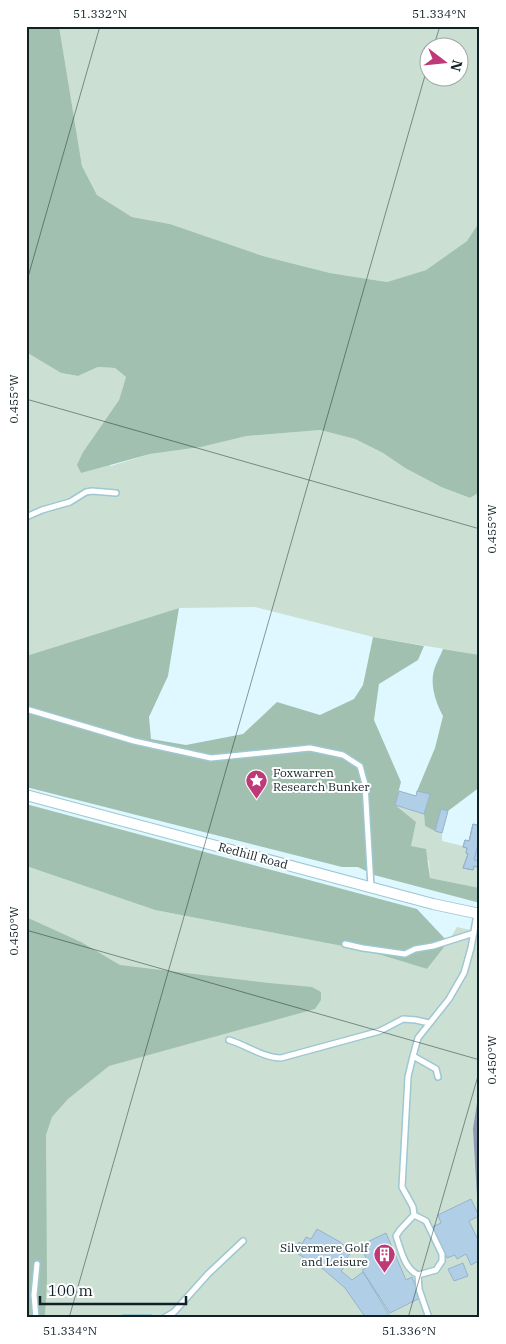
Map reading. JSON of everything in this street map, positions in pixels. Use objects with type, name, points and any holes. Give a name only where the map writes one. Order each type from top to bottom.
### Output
[{"type":"street","name":"Redhill Road","points":[[26,795],[371,888],[479,914]]},
{"type":"lane","points":[[26,517],[70,502],[86,492],[116,492]]},
{"type":"lane","points":[[26,709],[134,741],[211,758],[310,748],[343,755],[360,766],[364,784],[371,888]]},
{"type":"lane","points":[[414,1215],[413,1207],[402,1186],[408,1077],[418,1038],[449,999],[464,973],[479,914]]},
{"type":"lane","points":[[345,944],[405,954],[416,949],[433,946],[474,933]]},
{"type":"lane","points":[[229,1040],[273,1058],[281,1058],[380,1032],[403,1019],[429,1023]]},
{"type":"lane","points":[[414,1056],[436,1069],[438,1077]]},
{"type":"lane","points":[[414,1215],[426,1221],[442,1254],[442,1260],[436,1270],[418,1276]]},
{"type":"lane","points":[[414,1215],[396,1236],[408,1267],[418,1276]]},
{"type":"lane","points":[[164,1318],[174,1312],[208,1274],[243,1241]]},
{"type":"lane","points":[[36,1264],[34,1295],[36,1318]]},
{"type":"lane","points":[[418,1276],[419,1289],[429,1318]]},
{"type":"lane","points":[[124,1318],[150,1318]]},
{"type":"green space","points":[[26,26],[59,26],[82,166],[97,195],[132,217],[170,224],[263,256],[330,273],[387,282],[426,270],[467,241],[480,221],[480,492],[470,498],[441,487],[355,439],[320,430],[247,436],[201,447],[150,454],[81,473],[77,465],[83,452],[119,400],[126,377],[115,368],[98,367],[78,376],[61,373],[26,352]]},
{"type":"green space","points":[[59,26],[480,26],[480,221],[467,241],[426,270],[387,282],[330,273],[263,256],[170,224],[132,217],[97,195],[82,166]]},
{"type":"green space","points":[[26,352],[61,373],[78,376],[98,367],[115,368],[126,377],[119,400],[83,452],[111,466],[150,454],[201,447],[247,436],[320,430],[355,439],[441,487],[470,498],[480,492],[480,655],[373,637],[255,607],[179,608],[26,656]]},
{"type":"green space","points":[[179,608],[168,676],[149,717],[151,739],[186,745],[243,734],[277,702],[320,715],[354,699],[363,685],[373,637],[424,646],[418,660],[379,684],[374,720],[401,782],[395,805],[416,822],[411,846],[426,849],[430,878],[480,888],[480,903],[374,875],[358,867],[342,867],[26,787],[26,656]]},
{"type":"green space","points":[[443,649],[480,655],[480,787],[448,811],[441,809],[435,831],[425,826],[424,814],[430,795],[417,791],[435,748],[443,716],[435,697],[433,675]]},
{"type":"green space","points":[[26,804],[417,909],[448,942],[427,969],[368,951],[155,910],[26,866]]},
{"type":"green space","points":[[395,805],[424,814],[425,826],[442,833],[442,841],[467,848],[466,853],[468,854],[463,868],[472,870],[474,866],[480,868],[480,888],[430,878],[429,861],[411,846]]},
{"type":"green space","points":[[26,866],[155,910],[368,951],[427,969],[457,927],[480,932],[480,1318],[26,1318]]},
{"type":"green space","points":[[26,917],[81,942],[120,965],[312,987],[321,992],[321,1000],[315,1009],[109,1066],[68,1099],[52,1117],[46,1135],[47,1280],[45,1314],[43,1318],[26,1318]]},
{"type":"water","points":[[480,1083],[480,1204],[477,1196],[473,1129]]},
{"type":"building","points":[[399,791],[416,796],[417,791],[430,794],[424,814],[395,805]]},
{"type":"building","points":[[441,809],[448,811],[442,833],[435,831]]},
{"type":"building","points":[[473,824],[480,826],[480,835],[474,860],[480,861],[480,868],[474,866],[473,870],[463,868],[468,854],[466,853],[467,848],[463,847],[465,840],[469,841]]},
{"type":"building","points":[[473,824],[480,826],[480,868],[474,866],[473,870],[463,868],[468,854],[466,853],[467,848],[463,847],[465,840],[469,841]]},
{"type":"building","points":[[471,1199],[479,1216],[469,1221],[480,1244],[480,1260],[471,1265],[466,1254],[457,1259],[455,1255],[447,1258],[432,1227],[441,1223],[438,1215]]},
{"type":"building","points":[[317,1229],[340,1242],[351,1252],[345,1261],[348,1263],[341,1271],[352,1280],[363,1272],[391,1318],[366,1318],[345,1288],[323,1269],[293,1251],[299,1242],[302,1244],[306,1237],[311,1239]]},
{"type":"building","name":"Silvermere Golf and Leisure","points":[[386,1233],[406,1280],[412,1277],[420,1298],[390,1313],[362,1270],[366,1268],[363,1264],[367,1261],[361,1245]]},
{"type":"building","points":[[463,1263],[468,1276],[454,1281],[448,1269]]},
{"type":"place","name":"Foxwarren Research Bunker","points":[[257,799]]},
{"type":"place","name":"Silvermere Golf and Leisure","points":[[384,1274]]}]
